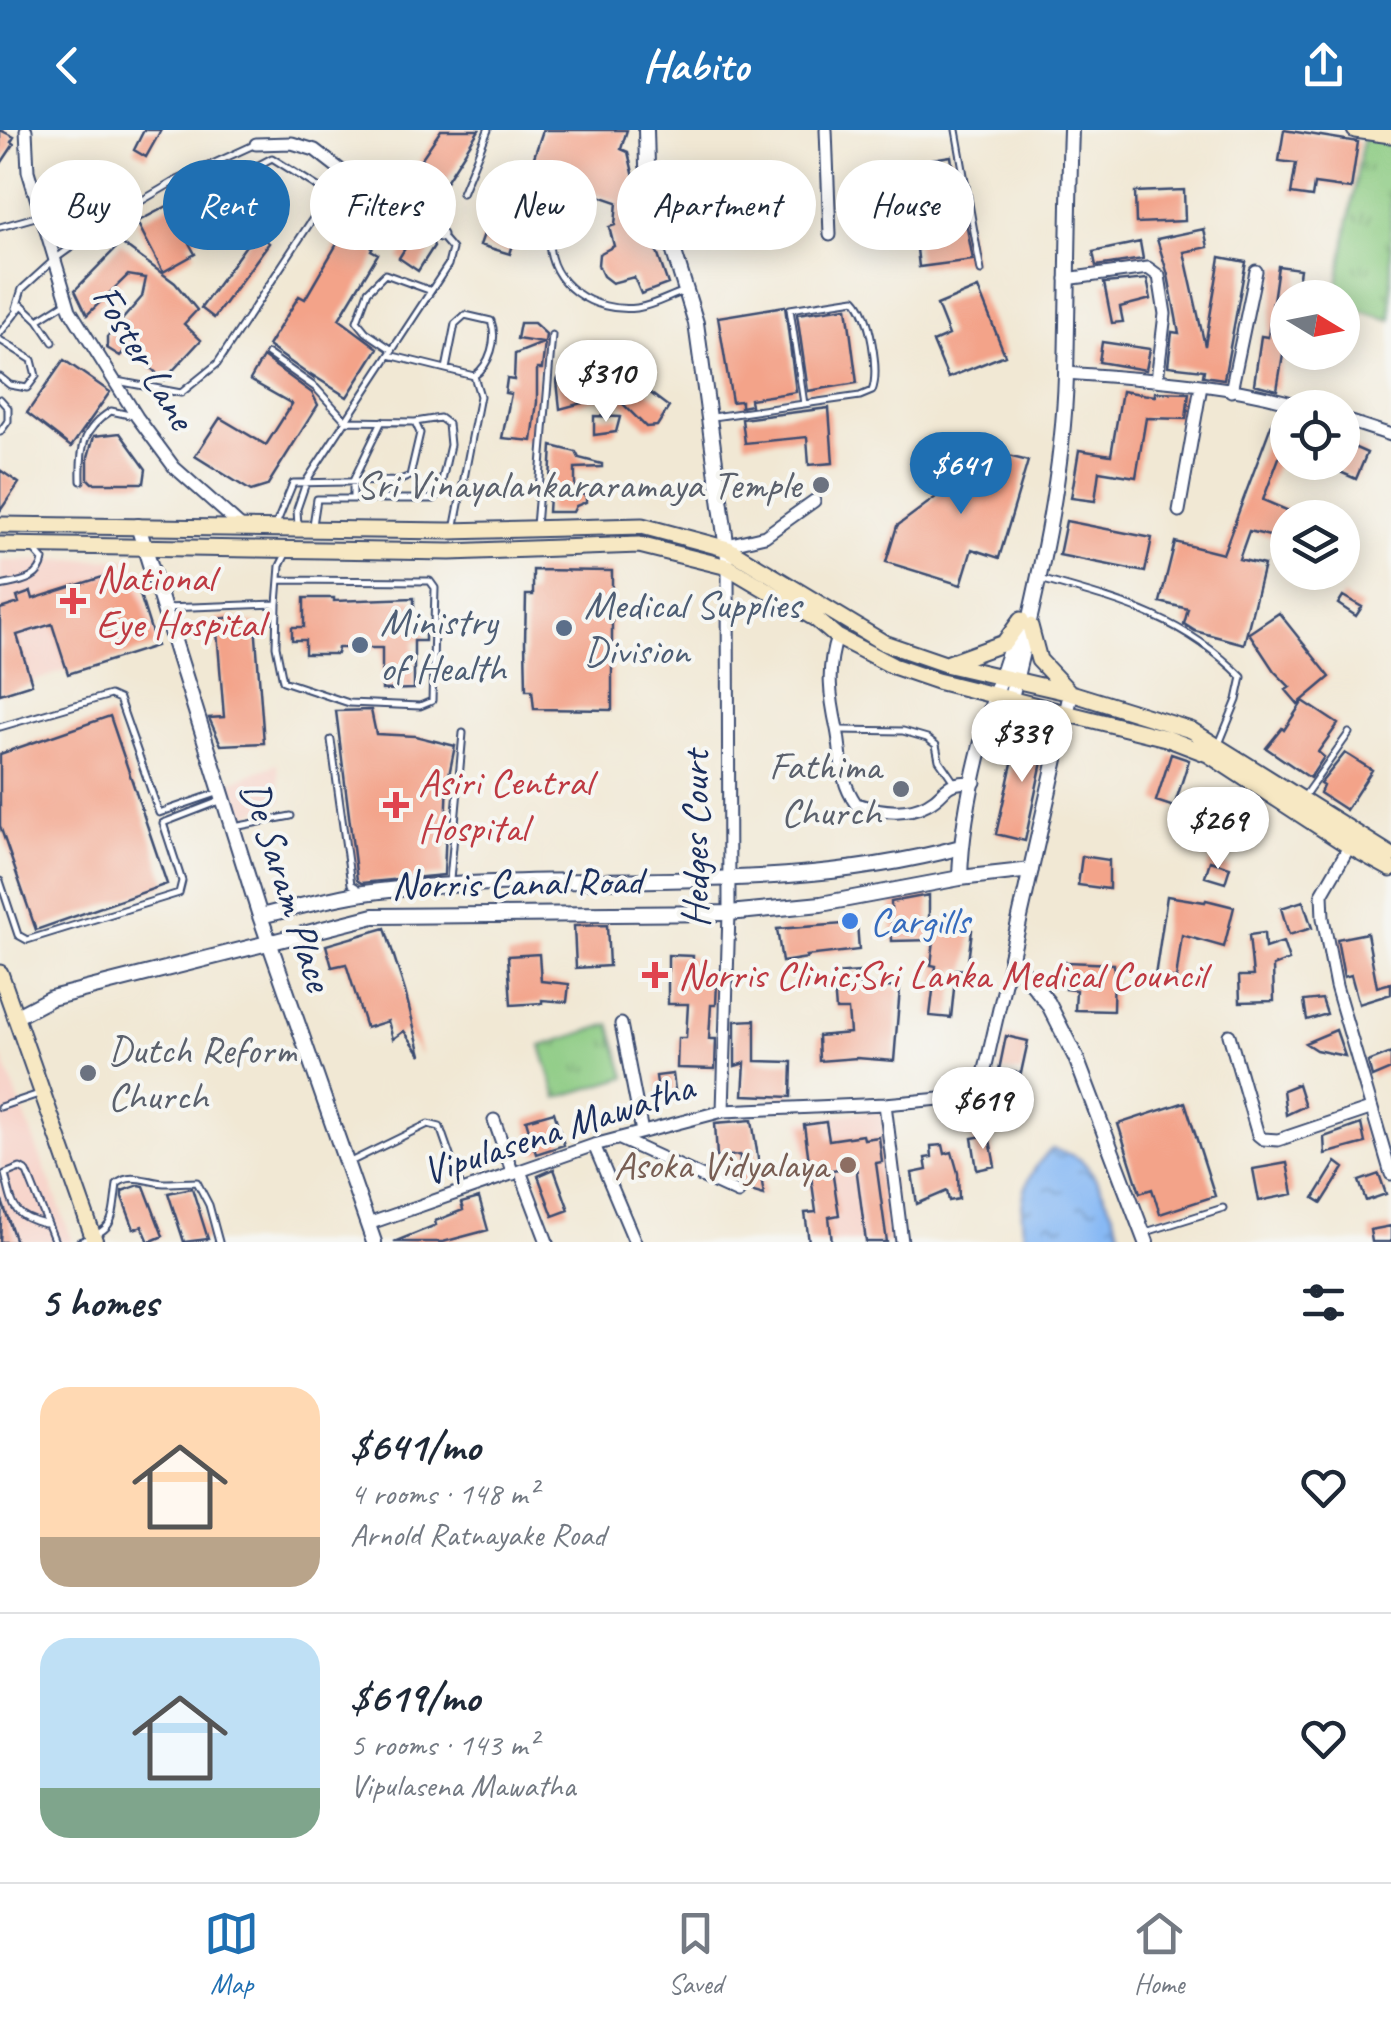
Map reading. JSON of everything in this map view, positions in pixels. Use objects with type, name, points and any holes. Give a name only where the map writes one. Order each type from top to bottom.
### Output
[{"type":"main road","points":[[1356,130],[1391,135]]},
{"type":"main road","points":[[0,524],[454,531],[642,526],[727,547],[884,643],[945,664],[1071,693],[1172,722],[1218,745],[1303,798],[1352,841],[1391,855]]},
{"type":"main road","points":[[0,545],[450,552],[639,545],[728,568],[893,666],[937,681],[1166,738],[1208,754],[1391,869]]},
{"type":"main road","points":[[945,664],[1004,643],[1025,623],[1039,660],[1071,693]]},
{"type":"main road","points":[[1,979],[89,1240]]},
{"type":"street","name":"Foster Lane","points":[[26,130],[30,177]]},
{"type":"street","points":[[646,130],[647,165],[696,323],[728,568]]},
{"type":"street","points":[[826,130],[830,235]]},
{"type":"street","points":[[960,878],[961,848],[994,695],[1008,679],[1052,508],[1066,373],[1071,130]]},
{"type":"street","points":[[256,144],[292,142],[316,150],[329,160]]},
{"type":"street","name":"Foster Lane","points":[[52,250],[70,310],[137,417],[174,466],[244,529]]},
{"type":"street","points":[[1066,279],[1148,268],[1159,276],[1165,314],[1157,380]]},
{"type":"street","points":[[1231,390],[1256,271]]},
{"type":"street","points":[[1066,373],[1157,380],[1270,399]]},
{"type":"street","points":[[1179,511],[1201,386]]},
{"type":"street","points":[[1360,425],[1391,434]]},
{"type":"street","points":[[727,547],[766,536],[814,501]]},
{"type":"street","name":"De Saram Place","points":[[138,526],[260,916],[374,1242]]},
{"type":"street","name":"Hedges Court","points":[[723,1110],[729,913],[728,568]]},
{"type":"street","points":[[837,636],[829,681],[830,707],[844,786],[856,804],[904,812],[929,804],[942,788],[954,782],[975,782]]},
{"type":"street","points":[[1008,679],[1011,698]]},
{"type":"street","name":"Vipulasena Mawatha","points":[[368,1224],[594,1146],[723,1110],[885,1104],[972,1096],[984,1074],[1071,693]]},
{"type":"street","points":[[1352,841],[1322,894],[1323,918],[1336,986],[1391,1174]]},
{"type":"street","name":"Norris Canal Road","points":[[260,916],[364,894],[487,884],[787,877],[896,862],[961,848]]},
{"type":"street","name":"Norris Canal Road","points":[[15,1017],[51,998],[374,916],[729,913],[820,904],[960,878],[1030,870]]},
{"type":"street","points":[[1011,956],[1048,1003],[1076,1058],[1145,1237]]},
{"type":"street","points":[[620,1024],[642,1132]]},
{"type":"street","points":[[1229,1035],[1262,1140],[1278,1140],[1370,1109]]},
{"type":"street","points":[[885,1104],[902,1242]]},
{"type":"street","points":[[494,1120],[547,1242]]},
{"type":"street","points":[[620,1139],[738,1193]]},
{"type":"street","points":[[594,1146],[634,1242]]},
{"type":"lane","points":[[462,193],[488,130]]},
{"type":"lane","points":[[956,130],[980,270]]},
{"type":"lane","points":[[220,160],[256,144]]},
{"type":"lane","points":[[0,377],[26,388],[36,376],[32,360],[0,336],[22,289],[109,220],[163,187]]},
{"type":"lane","points":[[0,226],[30,219]]},
{"type":"lane","points":[[117,381],[182,394],[217,364],[310,223]]},
{"type":"lane","points":[[306,530],[296,509],[306,480],[422,308],[429,290],[448,265],[452,250]]},
{"type":"lane","points":[[551,250],[553,268],[572,292],[614,309],[640,308],[685,291]]},
{"type":"lane","points":[[429,290],[386,274],[368,291],[358,321],[390,352],[446,369],[474,376],[485,369],[496,333],[492,321],[464,315],[455,324],[446,369]]},
{"type":"lane","points":[[707,418],[860,396],[872,391],[877,378],[864,309],[855,299],[790,308],[804,404]]},
{"type":"lane","points":[[38,320],[68,301]]},
{"type":"lane","points":[[16,308],[26,306],[53,342]]},
{"type":"lane","points":[[536,529],[552,334]]},
{"type":"lane","points":[[268,354],[316,388],[346,421],[415,422],[440,418],[448,424],[450,444],[439,494],[434,499],[317,499],[306,530]]},
{"type":"lane","points":[[454,531],[480,396],[474,376]]},
{"type":"lane","points":[[0,399],[8,408],[8,421],[0,432]]},
{"type":"lane","points":[[81,481],[80,452],[94,422],[110,411],[137,417]]},
{"type":"lane","points":[[353,499],[353,481],[382,421]]},
{"type":"lane","points":[[275,530],[293,483],[398,481],[410,476],[420,433],[415,422]]},
{"type":"lane","points":[[0,586],[33,578],[42,569],[40,554],[30,544]]},
{"type":"lane","points":[[279,580],[430,582],[435,588],[432,701],[420,706],[349,703],[283,681],[276,646],[277,604],[280,566],[288,550]]},
{"type":"lane","points":[[1036,582],[1146,610],[1226,661],[1242,677],[1238,700],[1218,745]]},
{"type":"lane","points":[[162,609],[277,604]]},
{"type":"lane","points":[[0,727],[110,696],[119,699],[159,813],[224,795]]},
{"type":"lane","points":[[837,730],[903,731],[927,738],[936,745],[939,760],[954,782]]},
{"type":"lane","points":[[450,880],[463,732]]},
{"type":"lane","points":[[1303,798],[1349,734]]},
{"type":"lane","points":[[331,740],[351,884],[356,887]]},
{"type":"lane","points":[[0,881],[18,935],[27,940],[179,894],[182,880],[163,823],[224,795]]},
{"type":"lane","points":[[234,827],[292,816]]},
{"type":"lane","points":[[318,902],[356,887],[450,880],[487,884]]},
{"type":"lane","points":[[0,1107],[42,1093]]},
{"type":"lane","points":[[348,1163],[435,1124],[440,1127],[463,1193]]},
{"type":"lane","points":[[45,1224],[27,1220],[14,1210],[7,1171],[20,1168],[26,1172],[55,1242]]},
{"type":"lane","points":[[89,1240],[113,1222],[117,1184],[136,1178],[197,1182],[209,1205],[219,1242]]},
{"type":"lane","points":[[1145,1237],[1223,1208]]},
{"type":"shaded area","name":"National Eye Hospital","points":[[133,559],[158,641],[0,692],[0,561]]},
{"type":"shaded area","points":[[277,764],[282,801],[243,816],[231,782]]},
{"type":"shaded area","points":[[0,1051],[73,1242],[0,1242]]},
{"type":"shaded area","name":"Asoka Vidyalaya","points":[[882,1109],[900,1242],[807,1242],[802,1212],[813,1209],[800,1121]]},
{"type":"green space","points":[[1363,138],[1391,141],[1391,320],[1360,311],[1360,280],[1339,280]]},
{"type":"green space","points":[[610,1024],[626,1077],[557,1098],[541,1046]]},
{"type":"water","points":[[1052,1149],[1076,1157],[1088,1168],[1106,1199],[1122,1242],[1026,1242],[1022,1215],[1025,1191],[1035,1169]]},
{"type":"building","points":[[0,130],[14,137],[14,144],[0,165]]},
{"type":"building","points":[[144,130],[161,130],[146,157],[134,150]]},
{"type":"building","points":[[441,130],[479,130],[456,166],[456,160],[421,160]]},
{"type":"building","points":[[543,130],[627,130],[621,149],[628,152],[630,160],[617,160],[617,202],[597,195],[597,160],[533,160]]},
{"type":"building","points":[[1284,130],[1358,142],[1351,189],[1314,184],[1312,197],[1291,194],[1296,163],[1279,161]]},
{"type":"building","points":[[1184,190],[1185,221],[1136,223],[1135,192]]},
{"type":"building","points":[[617,202],[617,250],[656,250],[668,284],[641,294],[634,277],[612,283],[603,276],[599,254],[614,246],[609,227],[615,225]]},
{"type":"building","points":[[163,208],[163,250],[193,250],[195,254],[163,272],[143,234],[143,219]]},
{"type":"building","points":[[1204,229],[1208,247],[1184,252],[1205,346],[1220,257],[1246,262],[1224,379],[1203,376],[1204,370],[1168,366],[1172,332],[1179,333],[1157,239]]},
{"type":"building","points":[[1140,242],[1143,259],[1096,266],[1093,252]]},
{"type":"building","points":[[114,250],[130,250],[175,283],[197,310],[184,324],[201,340],[164,380],[128,347],[120,356],[107,348],[107,337],[142,297],[146,278],[128,275],[87,315],[75,290]]},
{"type":"building","points":[[243,250],[264,250],[214,318],[201,308]]},
{"type":"building","points":[[333,250],[371,250],[378,254],[339,319],[378,348],[347,397],[268,346],[299,296],[305,299]]},
{"type":"building","points":[[404,250],[431,250],[418,271],[399,258]]},
{"type":"building","points":[[917,250],[971,250],[973,260],[919,267]]},
{"type":"building","points":[[1278,266],[1300,269],[1298,280],[1276,280]]},
{"type":"building","points":[[1147,279],[1151,299],[1120,307],[1123,322],[1112,323],[1104,283]]},
{"type":"building","points":[[978,288],[1005,355],[948,378],[933,342],[949,335],[937,305]]},
{"type":"building","points":[[785,306],[796,392],[750,399],[751,405],[741,407],[741,401],[732,402],[718,317]]},
{"type":"building","points":[[847,307],[857,383],[808,391],[797,314]]},
{"type":"building","points":[[520,323],[534,323],[546,334],[542,369],[537,369],[532,441],[502,438],[511,394],[505,393],[507,379],[514,380],[515,354],[543,343],[517,339]]},
{"type":"building","points":[[1270,323],[1270,370],[1280,370],[1277,390],[1254,384],[1261,336],[1268,337]]},
{"type":"building","points":[[1102,342],[1150,349],[1146,370],[1099,362]]},
{"type":"building","points":[[263,357],[312,393],[318,405],[267,486],[251,491],[195,456],[220,418],[266,445],[292,404],[250,380]]},
{"type":"building","points":[[64,360],[110,392],[71,447],[27,413]]},
{"type":"building","points":[[565,362],[576,363],[574,374],[592,378],[590,389],[604,397],[560,409],[557,381]]},
{"type":"building","points":[[625,374],[669,407],[657,426],[646,427],[609,390]]},
{"type":"building","points":[[1122,391],[1155,396],[1155,392],[1189,393],[1186,419],[1146,418],[1136,477],[1099,471],[1095,501],[1071,498],[1079,450],[1111,455]]},
{"type":"building","points":[[829,408],[833,463],[809,465],[807,437],[745,443],[742,419]]},
{"type":"building","points":[[594,416],[620,417],[616,432],[594,435]]},
{"type":"building","points":[[1270,428],[1271,480],[1263,500],[1270,503],[1270,536],[1249,531],[1239,559],[1264,565],[1244,644],[1195,631],[1184,624],[1188,609],[1160,602],[1175,542],[1223,554]]},
{"type":"building","points":[[120,433],[146,469],[144,483],[92,483],[88,479],[88,457],[94,436]]},
{"type":"building","points":[[552,446],[602,464],[575,468],[575,491],[586,496],[586,502],[573,512],[548,512]]},
{"type":"building","points":[[968,446],[1028,461],[999,558],[972,549],[961,585],[886,562],[897,526],[936,497]]},
{"type":"building","points":[[1360,450],[1367,453],[1360,470]]},
{"type":"building","points":[[0,470],[19,483],[0,511]]},
{"type":"building","points":[[1066,521],[1152,538],[1145,572],[1059,555]]},
{"type":"building","points":[[533,570],[612,571],[612,710],[534,709],[532,690],[526,690],[525,642],[526,595],[533,595]]},
{"type":"building","name":"National Eye Hospital","points":[[115,573],[118,584],[135,579],[156,646],[68,674],[52,624],[17,635],[32,684],[0,694],[0,609],[19,603],[17,597],[31,592],[33,599]]},
{"type":"building","points":[[1343,596],[1362,607],[1356,616],[1338,604]]},
{"type":"building","name":"Ministry of Health","points":[[304,598],[414,598],[414,628],[425,628],[425,641],[414,641],[414,689],[382,690],[382,648],[338,648],[337,654],[305,654],[305,640],[292,640],[292,627],[304,627]]},
{"type":"building","points":[[1279,613],[1330,677],[1298,704],[1286,690],[1290,687],[1274,671],[1249,633]]},
{"type":"building","points":[[236,617],[236,624],[255,623],[264,743],[221,745],[209,718],[224,717],[216,619]]},
{"type":"building","points":[[1303,701],[1338,724],[1318,752],[1324,757],[1310,778],[1266,748],[1284,730]]},
{"type":"building","name":"Asiri Central Hospital","points":[[371,710],[376,734],[415,736],[455,746],[448,780],[444,875],[361,883],[357,880],[336,711]]},
{"type":"building","points":[[110,716],[167,884],[36,930],[0,826],[0,754]]},
{"type":"building","points":[[1020,728],[1048,734],[1025,841],[996,834]]},
{"type":"building","points":[[1345,753],[1372,770],[1346,810],[1320,793],[1320,784]]},
{"type":"building","points":[[1171,754],[1189,760],[1174,807],[1156,801]]},
{"type":"building","points":[[1082,856],[1109,860],[1109,889],[1078,885]]},
{"type":"building","points":[[1210,861],[1230,867],[1225,883],[1205,877]]},
{"type":"building","points":[[929,895],[929,924],[972,930],[967,970],[956,969],[951,1018],[930,1016],[936,966],[931,965],[934,940],[892,941],[891,902]]},
{"type":"building","points":[[1167,896],[1234,907],[1224,947],[1182,935],[1176,979],[1155,976]]},
{"type":"building","points":[[1303,901],[1312,928],[1289,935],[1281,908]]},
{"type":"building","points":[[857,923],[859,950],[782,962],[777,929]]},
{"type":"building","points":[[607,925],[609,966],[576,968],[574,926]]},
{"type":"building","points":[[385,928],[421,1055],[404,1031],[393,1039],[388,1021],[366,1028],[346,964],[332,967],[326,945]]},
{"type":"building","points":[[1264,933],[1265,948],[1283,942],[1289,960],[1273,966],[1274,1001],[1240,1002],[1239,976],[1253,976],[1249,935]]},
{"type":"building","points":[[1367,933],[1377,987],[1391,983],[1391,994],[1359,1004],[1351,975],[1344,977],[1337,939]]},
{"type":"building","points":[[539,954],[541,981],[569,984],[567,1002],[542,1000],[511,1005],[508,956]]},
{"type":"building","points":[[668,955],[693,956],[691,982],[717,983],[709,1039],[716,1039],[715,1069],[677,1068],[678,1038],[686,1038],[688,1004],[668,1004]]},
{"type":"building","points":[[1066,962],[1114,964],[1113,1011],[1075,1010],[1076,990],[1065,989]]},
{"type":"building","points":[[859,972],[860,985],[900,988],[894,1061],[819,1061],[818,1036],[850,1033],[848,1010],[836,1010],[833,974]]},
{"type":"building","points":[[1322,999],[1327,1014],[1307,1020],[1304,1001]]},
{"type":"building","points":[[755,1020],[755,1061],[792,1062],[791,1097],[743,1095],[745,1063],[735,1066],[735,1021]]},
{"type":"building","points":[[1336,1030],[1345,1056],[1316,1050],[1305,1043]]},
{"type":"building","points":[[1006,1036],[1028,1041],[1021,1073],[999,1070]]},
{"type":"building","points":[[1391,1053],[1391,1069],[1372,1077],[1368,1062]]},
{"type":"building","points":[[673,1074],[676,1098],[659,1100],[656,1076]]},
{"type":"building","points":[[1298,1084],[1305,1106],[1286,1115],[1283,1090]]},
{"type":"building","points":[[1185,1102],[1215,1196],[1160,1214],[1152,1189],[1140,1193],[1118,1124]]},
{"type":"building","points":[[554,1112],[564,1145],[536,1154],[526,1120]]},
{"type":"building","points":[[752,1120],[764,1195],[739,1183],[740,1155],[717,1157],[715,1123]]},
{"type":"building","points":[[826,1122],[829,1140],[879,1137],[882,1162],[876,1163],[887,1242],[866,1242],[856,1166],[832,1170],[839,1215],[829,1217],[832,1242],[809,1242],[805,1213],[816,1212],[804,1125]]},
{"type":"building","points":[[1361,1124],[1365,1143],[1325,1154],[1324,1137]]},
{"type":"building","points":[[989,1135],[995,1166],[977,1170],[972,1138]]},
{"type":"building","points":[[943,1145],[945,1154],[952,1152],[959,1199],[949,1201],[947,1191],[917,1204],[912,1173],[927,1170],[925,1158],[932,1157],[931,1146]]},
{"type":"building","points":[[1336,1162],[1344,1168],[1322,1203],[1314,1198]]},
{"type":"building","points":[[1287,1163],[1293,1194],[1259,1201],[1253,1169]]},
{"type":"building","points":[[554,1169],[569,1210],[553,1216],[538,1176]]},
{"type":"building","points":[[1379,1174],[1386,1194],[1366,1201],[1359,1181]]},
{"type":"building","points":[[144,1186],[163,1236],[149,1242],[142,1226],[134,1229],[122,1197],[122,1191]]},
{"type":"building","points":[[192,1188],[208,1239],[184,1242],[168,1193]]},
{"type":"building","points":[[479,1198],[488,1230],[443,1242],[394,1242],[436,1225],[435,1221],[463,1210],[461,1203]]},
{"type":"building","points":[[2,1201],[16,1242],[0,1242]]},
{"type":"building","points":[[1391,1226],[1391,1242],[1372,1242],[1370,1230]]},
{"type":"place","name":"Sri Vinayalankararamaya Temple","points":[[821,485]]},
{"type":"place","name":"National Eye Hospital","points":[[73,601]]},
{"type":"place","name":"Medical Supplies Division","points":[[564,628]]},
{"type":"place","name":"Ministry of Health","points":[[360,645]]},
{"type":"place","name":"Fathima Church","points":[[901,789]]},
{"type":"place","name":"Asiri Central Hospital","points":[[396,805]]},
{"type":"place","name":"Cargills","points":[[850,921]]},
{"type":"place","name":"Norris Clinic;Sri Lanka Medical Council","points":[[655,975]]},
{"type":"place","name":"Dutch Reform Church","points":[[88,1073]]},
{"type":"place","name":"Asoka Vidyalaya","points":[[848,1165]]}]
